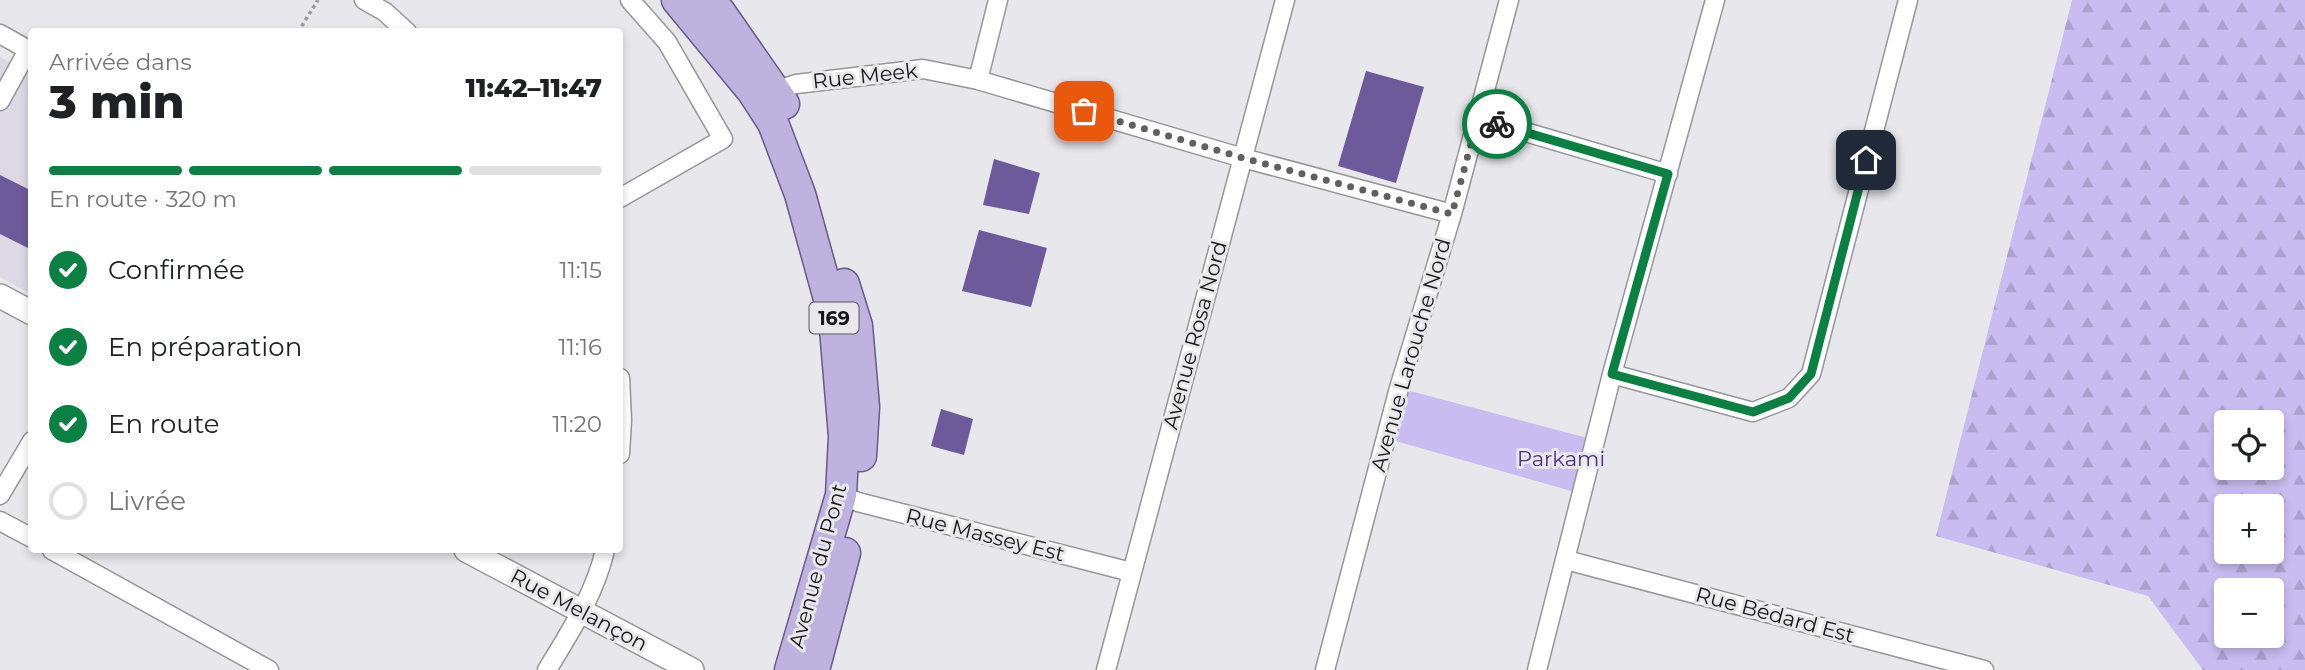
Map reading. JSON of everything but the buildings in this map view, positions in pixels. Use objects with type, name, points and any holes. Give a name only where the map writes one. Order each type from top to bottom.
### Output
[{"type":"main road","name":"Avenue du Pont","points":[[677,0],[765,91]]},
{"type":"main road","name":"Avenue du Pont","points":[[708,0],[720,12],[765,91],[772,123],[800,194],[834,317],[850,498],[814,670]]},
{"type":"main road","name":"Avenue du Pont","points":[[790,670],[850,498]]},
{"type":"street","points":[[364,0],[385,12],[403,28]]},
{"type":"street","points":[[623,196],[723,139],[667,42],[631,0]]},
{"type":"street","points":[[978,80],[998,0]]},
{"type":"street","name":"Avenue Rosa Nord","points":[[1106,670],[1130,572],[1285,0]]},
{"type":"street","name":"Avenue Larouche Nord","points":[[1325,670],[1399,388],[1452,214],[1509,0]]},
{"type":"street","points":[[1537,670],[1612,374],[1715,0]]},
{"type":"street","points":[[1612,374],[1753,412],[1789,398],[1811,374],[1908,0]]},
{"type":"street","points":[[0,34],[28,50]]},
{"type":"street","points":[[0,101],[28,54]]},
{"type":"street","name":"Rue Meek","points":[[765,91],[796,83],[923,69],[978,80],[1243,158],[1452,214]]},
{"type":"street","points":[[1478,118],[1668,174]]},
{"type":"street","points":[[0,296],[28,311]]},
{"type":"street","points":[[0,495],[28,448]]},
{"type":"street","name":"Rue Massey Est","points":[[850,498],[1130,572]]},
{"type":"street","points":[[0,521],[28,536]]},
{"type":"street","points":[[57,553],[269,670]]},
{"type":"street","name":"Rue Melançon","points":[[472,553],[692,670]]},
{"type":"street","points":[[547,670],[582,613],[601,568],[604,553]]},
{"type":"street","name":"Rue Bédard Est","points":[[1566,560],[1984,670]]},
{"type":"path","points":[[300,28],[318,0]]},
{"type":"shaded area","points":[[0,57],[28,73],[28,292],[0,277]]},
{"type":"green space","points":[[2072,0],[2305,0],[2305,670],[2203,670],[2148,596],[1936,536]]},
{"type":"green space","name":"Parkami","points":[[1399,388],[1595,440],[1582,494],[1385,438]]},
{"type":"way so far","points":[[1084,111],[1243,158],[1452,214],[1478,118],[1497,124]]},
{"type":"route","points":[[1497,124],[1668,174],[1612,374],[1753,412],[1789,398],[1811,374],[1866,160]]}]
